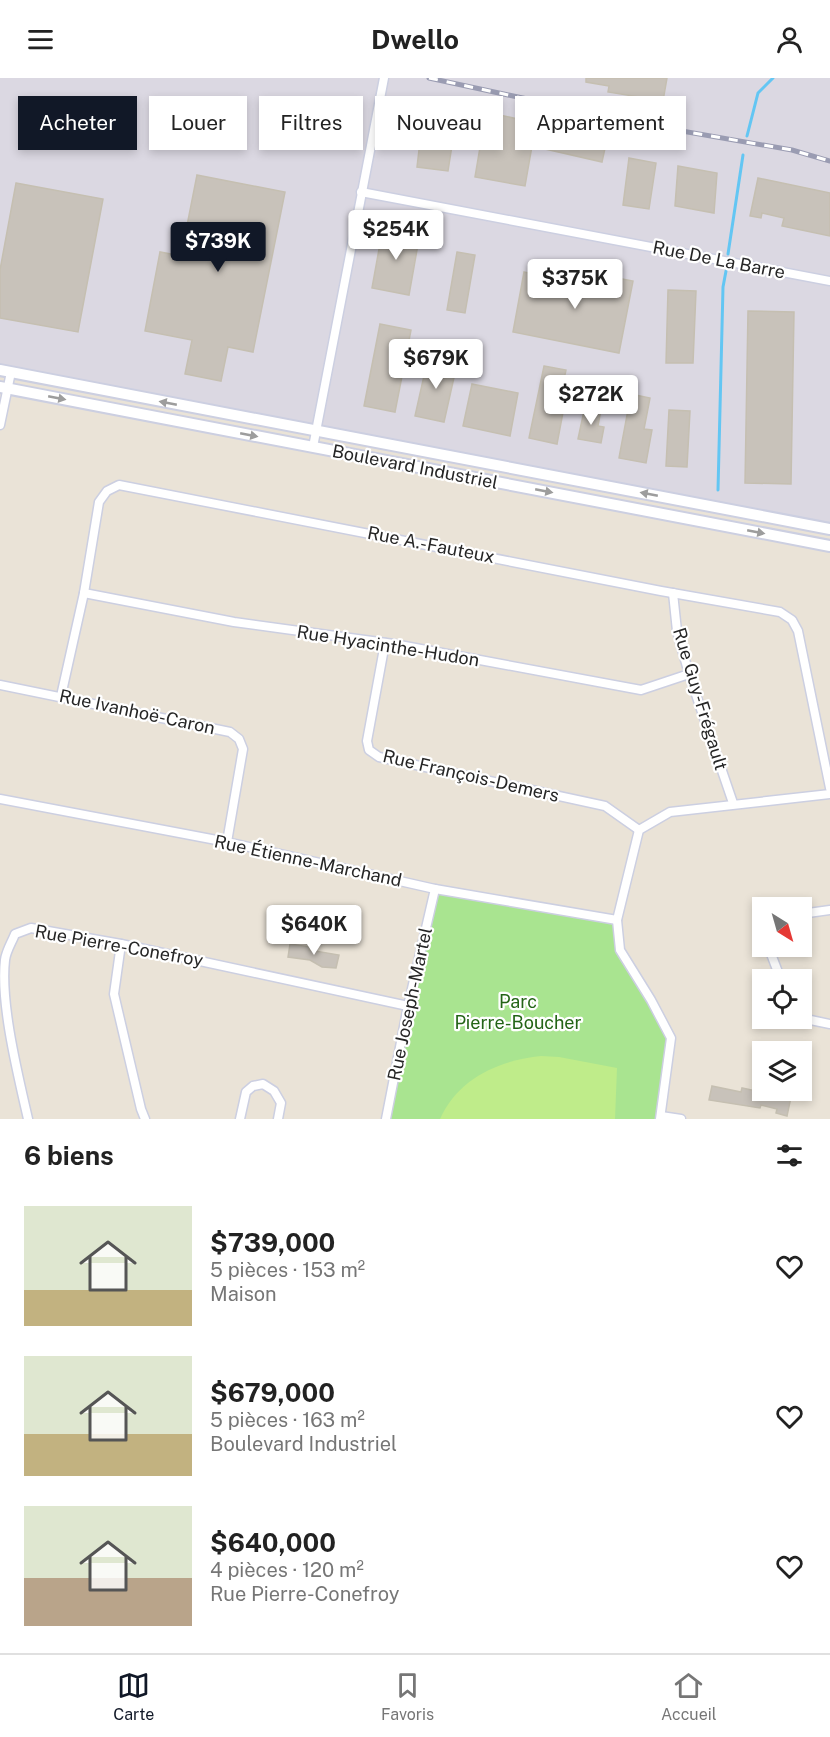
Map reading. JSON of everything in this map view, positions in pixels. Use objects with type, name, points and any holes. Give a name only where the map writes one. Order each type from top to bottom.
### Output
[{"type":"street","points":[[313,447],[384,78]]},
{"type":"street","name":"Rue De La Barre","points":[[361,192],[830,281]]},
{"type":"street","points":[[0,425],[5,371]]},
{"type":"street","name":"Boulevard Industriel","points":[[5,371],[830,529]]},
{"type":"street","points":[[80,402],[83,386]]},
{"type":"street","name":"Boulevard Industriel","points":[[4,387],[830,546]]},
{"type":"street","points":[[405,465],[409,448]]},
{"type":"street","points":[[444,472],[447,456]]},
{"type":"street","points":[[505,484],[510,468]]},
{"type":"street","name":"Rue A.-Fauteux","points":[[61,696],[84,593],[99,502],[107,491],[119,485],[780,612],[792,620],[798,631],[830,788]]},
{"type":"street","points":[[597,502],[601,485]]},
{"type":"street","points":[[685,518],[688,502]]},
{"type":"street","points":[[726,526],[729,509]]},
{"type":"street","name":"Rue Hyacinthe-Hudon","points":[[84,593],[234,622],[385,643],[641,690],[689,674]]},
{"type":"street","name":"Rue Guy-Frégault","points":[[673,593],[677,631],[689,674],[733,803]]},
{"type":"street","name":"Rue François-Demers","points":[[385,643],[367,741],[369,750],[379,757],[605,806],[639,830]]},
{"type":"street","name":"Rue Ivanhoë-Caron","points":[[0,684],[230,732],[239,739],[243,749],[227,842]]},
{"type":"street","points":[[681,1119],[660,1117],[670,1038],[651,1000],[620,950],[617,920],[639,830],[670,812],[733,803],[830,794]]},
{"type":"street","name":"Rue Étienne-Marchand","points":[[0,799],[227,842],[435,889],[617,920]]},
{"type":"street","name":"Rue Joseph-Martel","points":[[386,1119],[408,1006],[435,889]]},
{"type":"street","points":[[812,912],[830,910]]},
{"type":"street","name":"Rue Pierre-Conefroy","points":[[28,1119],[10,1040],[3,989],[5,959],[15,934],[31,927],[121,944],[408,1006]]},
{"type":"street","points":[[121,944],[114,994],[145,1119]]},
{"type":"street","points":[[812,1020],[830,1024]]},
{"type":"street","points":[[240,1119],[246,1092],[253,1086],[263,1084],[274,1091],[281,1103],[278,1119]]},
{"type":"shaded area","points":[[0,78],[830,78],[830,526],[0,366]]},
{"type":"green space","name":"Parc Pierre-Boucher","points":[[435,889],[617,920],[620,950],[671,1038],[660,1119],[386,1119]]},
{"type":"green space","points":[[541,1056],[559,1057],[617,1068],[615,1119],[440,1119],[458,1092],[469,1082],[496,1067]]},
{"type":"building","points":[[586,78],[667,78],[664,96],[632,96],[608,92],[609,86],[586,82]]},
{"type":"building","points":[[503,116],[515,118],[515,150],[531,150],[525,186],[475,177],[480,150],[503,150]]},
{"type":"building","points":[[419,150],[451,150],[448,171],[417,167]]},
{"type":"building","points":[[550,150],[605,150],[602,162]]},
{"type":"building","points":[[629,158],[656,163],[649,209],[623,205]]},
{"type":"building","points":[[678,166],[717,173],[714,213],[675,206]]},
{"type":"building","points":[[197,175],[285,192],[253,352],[228,347],[221,381],[185,374],[192,340],[145,331],[160,252],[181,256]]},
{"type":"building","points":[[758,178],[830,193],[830,236],[782,226],[784,218],[762,213],[761,218],[750,216]]},
{"type":"building","points":[[16,183],[103,199],[78,332],[0,318],[0,270]]},
{"type":"building","points":[[383,227],[420,233],[409,295],[372,288]]},
{"type":"building","points":[[457,252],[475,255],[465,313],[447,310]]},
{"type":"building","points":[[524,272],[589,285],[591,273],[633,281],[619,353],[513,332]]},
{"type":"building","points":[[668,290],[696,291],[693,363],[666,363]]},
{"type":"building","points":[[748,311],[794,312],[791,484],[745,483]]},
{"type":"building","points":[[380,324],[411,330],[395,412],[364,406]]},
{"type":"building","points":[[428,358],[457,364],[444,422],[415,416]]},
{"type":"building","points":[[544,366],[566,370],[558,406],[564,407],[557,444],[529,438]]},
{"type":"building","points":[[472,384],[518,393],[510,436],[463,426]]},
{"type":"building","points":[[631,394],[650,398],[644,429],[652,430],[646,463],[619,458]]},
{"type":"building","points":[[585,406],[601,409],[598,426],[604,427],[601,443],[578,439]]},
{"type":"building","points":[[669,410],[690,411],[687,467],[666,466]]},
{"type":"building","points":[[290,944],[339,955],[336,968],[322,967],[310,960],[288,957]]},
{"type":"building","points":[[712,1086],[741,1092],[742,1088],[752,1090],[752,1101],[790,1101],[787,1116],[776,1113],[777,1109],[761,1105],[760,1108],[709,1100]]},
{"type":"waterway","points":[[747,136],[758,93],[773,78]]},
{"type":"waterway","points":[[728,254],[743,155]]},
{"type":"waterway","points":[[718,490],[723,287],[726,271]]},
{"type":"railway","points":[[429,78],[653,126],[792,150],[830,161]]}]
